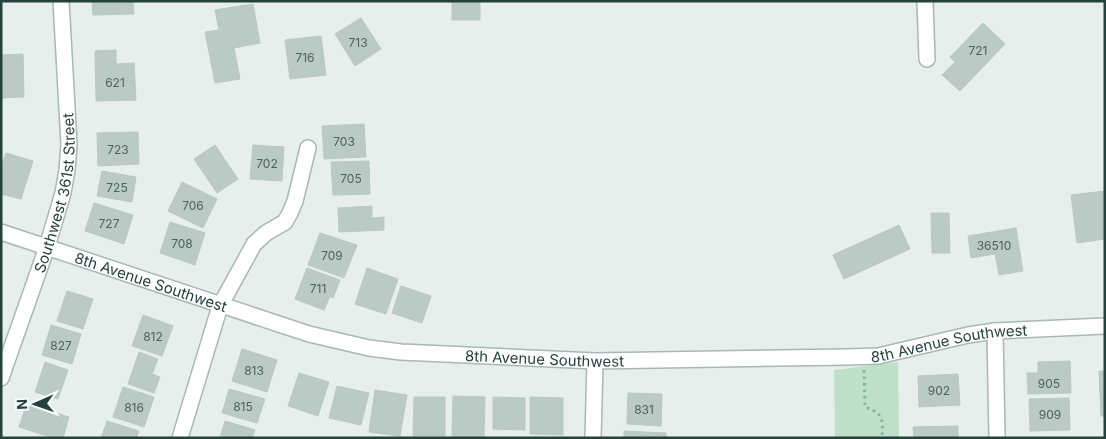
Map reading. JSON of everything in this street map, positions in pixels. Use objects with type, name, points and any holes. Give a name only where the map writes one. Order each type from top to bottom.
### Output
[{"type":"street","name":"Southwest 361st Street","points":[[1,378],[47,247],[63,193],[67,170],[69,144],[61,1]]},
{"type":"street","points":[[925,1],[927,59]]},
{"type":"street","points":[[180,438],[220,306],[250,250],[266,233],[285,222],[295,201],[308,148]]},
{"type":"street","name":"8th Avenue Southwest","points":[[1,232],[308,334],[369,348],[401,352],[595,360],[864,357],[995,331],[1105,326]]},
{"type":"street","points":[[995,331],[997,438]]},
{"type":"street","points":[[593,438],[595,360]]},
{"type":"path","points":[[864,357],[866,407],[881,416],[883,422],[882,438]]},
{"type":"green space","points":[[898,362],[899,438],[835,438],[834,370]]},
{"type":"building","points":[[92,1],[133,1],[134,14],[93,15]]},
{"type":"building","points":[[452,1],[480,1],[480,20],[452,20]]},
{"type":"building","points":[[253,4],[260,43],[234,48],[240,79],[215,83],[205,32],[219,30],[215,10]]},
{"type":"building","points":[[361,18],[381,49],[355,66],[335,34]]},
{"type":"building","points":[[983,23],[1005,44],[960,91],[942,75],[955,62],[950,57]]},
{"type":"building","points":[[321,36],[326,75],[290,79],[285,40]]},
{"type":"building","points":[[116,50],[116,64],[134,63],[136,100],[96,101],[95,51]]},
{"type":"building","points":[[23,54],[24,97],[1,98],[1,55]]},
{"type":"building","points":[[364,124],[366,157],[324,159],[322,126]]},
{"type":"building","points":[[138,132],[139,164],[98,166],[97,133]]},
{"type":"building","points":[[215,145],[238,179],[217,193],[194,159]]},
{"type":"building","points":[[253,145],[284,147],[282,181],[250,179]]},
{"type":"building","points":[[6,153],[33,161],[21,199],[1,194],[1,168]]},
{"type":"building","points":[[369,161],[370,194],[333,195],[331,162]]},
{"type":"building","points":[[102,171],[136,177],[132,202],[97,196]]},
{"type":"building","points":[[182,182],[217,199],[203,228],[168,211]]},
{"type":"building","points":[[1105,191],[1105,239],[1077,243],[1071,195]]},
{"type":"building","points":[[94,203],[133,215],[124,244],[85,231]]},
{"type":"building","points":[[372,206],[372,218],[384,217],[384,230],[339,232],[338,208]]},
{"type":"building","points":[[931,213],[949,213],[950,253],[932,253]]},
{"type":"building","points":[[170,222],[205,233],[195,265],[160,253]]},
{"type":"building","points":[[899,225],[910,249],[844,279],[833,255]]},
{"type":"building","points":[[1016,228],[1023,271],[999,275],[995,254],[971,258],[968,236]]},
{"type":"building","points":[[320,233],[357,245],[344,278],[308,265]]},
{"type":"building","points":[[307,268],[340,280],[333,298],[330,296],[324,310],[295,299]]},
{"type":"building","points":[[367,268],[398,279],[386,314],[355,304]]},
{"type":"building","points":[[401,286],[431,296],[422,323],[392,313]]},
{"type":"building","points":[[67,291],[93,299],[83,329],[57,321]]},
{"type":"building","points":[[143,315],[173,326],[162,356],[132,346]]},
{"type":"building","points":[[51,325],[81,334],[72,364],[42,355]]},
{"type":"building","points":[[242,349],[277,360],[267,392],[232,381]]},
{"type":"building","points":[[139,352],[158,359],[152,374],[160,377],[154,393],[128,384]]},
{"type":"building","points":[[1070,361],[1071,393],[1028,394],[1027,373],[1038,373],[1038,362]]},
{"type":"building","points":[[45,362],[68,370],[58,399],[35,392]]},
{"type":"building","points":[[1099,371],[1105,371],[1105,416],[1101,416]]},
{"type":"building","points":[[299,373],[329,382],[318,416],[288,406]]},
{"type":"building","points":[[958,374],[960,405],[919,407],[918,376]]},
{"type":"building","points":[[337,386],[369,393],[361,425],[329,418]]},
{"type":"building","points":[[123,387],[154,397],[144,427],[113,417]]},
{"type":"building","points":[[229,389],[265,399],[257,423],[222,413]]},
{"type":"building","points":[[375,390],[407,395],[400,436],[369,432]]},
{"type":"building","points":[[628,393],[662,394],[661,426],[627,424]]},
{"type":"building","points":[[453,396],[485,397],[484,438],[452,437]]},
{"type":"building","points":[[414,397],[445,397],[445,436],[413,436]]},
{"type":"building","points":[[493,397],[525,398],[525,430],[493,429]]},
{"type":"building","points":[[530,397],[563,398],[563,435],[530,434]]},
{"type":"building","points":[[1069,398],[1070,430],[1030,431],[1029,399]]},
{"type":"building","points":[[27,403],[69,417],[63,438],[53,438],[19,427]]},
{"type":"building","points":[[107,421],[139,431],[136,438],[101,438]]},
{"type":"building","points":[[225,421],[255,430],[252,438],[220,438]]},
{"type":"building","points":[[958,426],[958,438],[914,438],[913,427]]},
{"type":"building","points":[[624,431],[666,433],[666,438],[624,438]]}]
